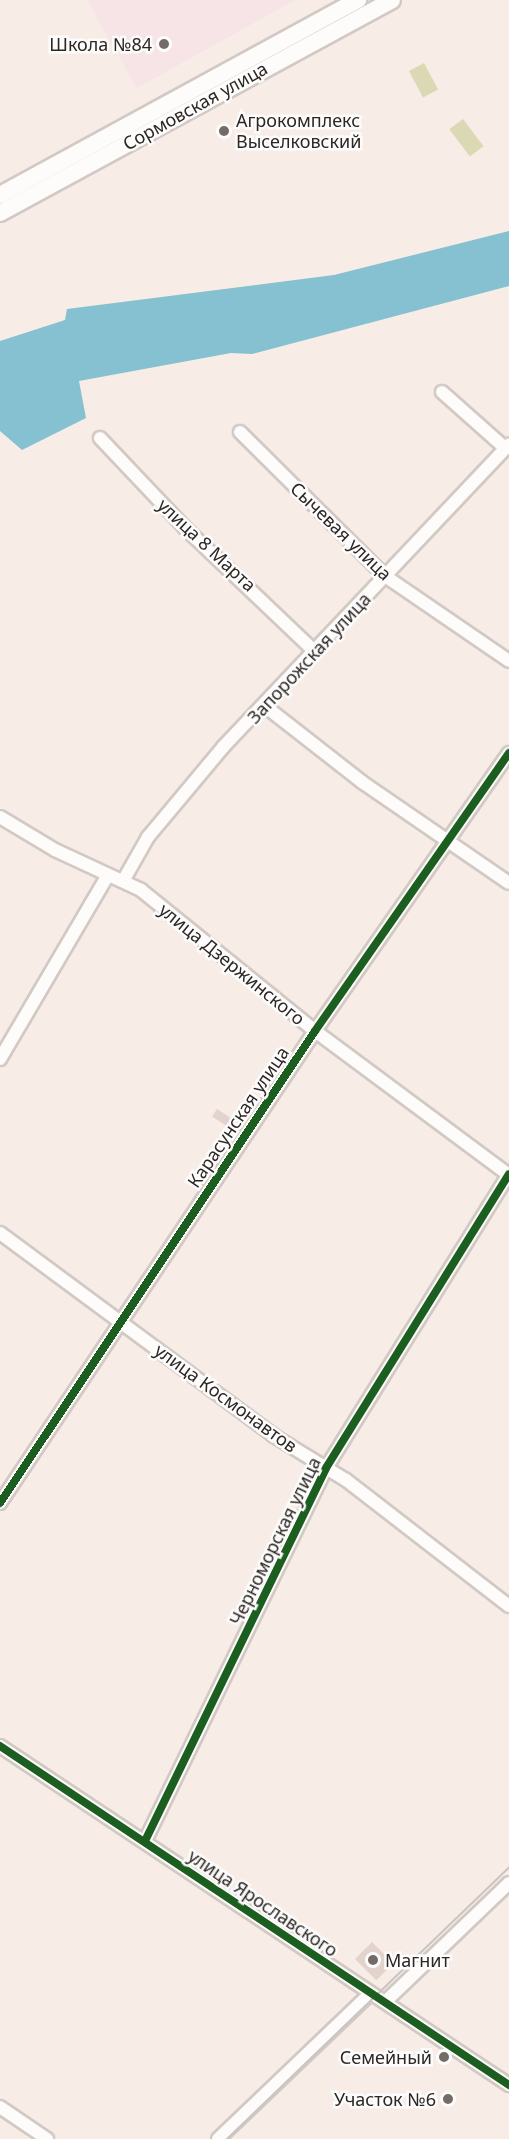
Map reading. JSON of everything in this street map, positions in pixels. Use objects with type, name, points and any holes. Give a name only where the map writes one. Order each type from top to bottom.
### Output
[{"type":"main road","name":"Сормовская улица","points":[[0,213],[358,0]]},
{"type":"main road","name":"Сормовская улица","points":[[0,195],[221,82],[392,0]]},
{"type":"street","points":[[442,392],[507,447]]},
{"type":"street","name":"Сычевая улица","points":[[240,432],[385,576],[509,661]]},
{"type":"street","name":"улица 8 Марта","points":[[99,438],[185,528],[314,651]]},
{"type":"street","name":"Запорожская улица","points":[[123,881],[148,837],[224,746],[266,707],[314,651],[507,447]]},
{"type":"street","points":[[266,707],[362,782],[509,884]]},
{"type":"street","name":"Карасунская улица","points":[[0,1503],[119,1319],[315,1031],[450,841],[509,753]]},
{"type":"street","name":"улица Дзержинского","points":[[0,817],[123,881],[315,1031],[509,1174]]},
{"type":"street","points":[[0,1059],[108,875]]},
{"type":"street","name":"Черноморская улица","points":[[145,1841],[326,1468],[509,1174]]},
{"type":"street","name":"улица Космонавтов","points":[[0,1233],[274,1436],[326,1468],[509,1606]]},
{"type":"street","name":"улица Ярославского","points":[[0,1746],[509,2085]]},
{"type":"street","points":[[385,2002],[509,1883]]},
{"type":"street","points":[[218,2139],[371,1993]]},
{"type":"street","points":[[0,2107],[48,2139]]},
{"type":"shaded area","name":"Школа №84","points":[[87,0],[295,0],[137,88]]},
{"type":"shaded area","points":[[424,63],[438,89],[423,97],[409,71]]},
{"type":"shaded area","points":[[463,119],[483,146],[470,156],[449,129]]},
{"type":"water","points":[[509,231],[509,286],[252,354],[231,353],[79,381],[86,418],[22,450],[0,431],[0,341],[65,320],[67,309],[334,275]]},
{"type":"building","points":[[217,1109],[234,1120],[229,1127],[212,1117]]},
{"type":"building","name":"Магнит","points":[[372,1942],[393,1963],[376,1980],[355,1959]]},
{"type":"tram line","points":[[227,2139],[509,1868]]},
{"type":"cycle path","points":[[0,1503],[315,1031],[509,753]]},
{"type":"cycle path","points":[[145,1841],[326,1468],[509,1174]]},
{"type":"cycle path","points":[[0,1746],[509,2085]]},
{"type":"place","name":"Школа №84","points":[[164,44]]},
{"type":"place","name":"Агрокомплекс Выселковский","points":[[224,131]]},
{"type":"place","name":"Магнит","points":[[373,1960]]},
{"type":"place","name":"Семейный","points":[[444,2057]]},
{"type":"place","name":"Участок №6","points":[[448,2099]]}]
